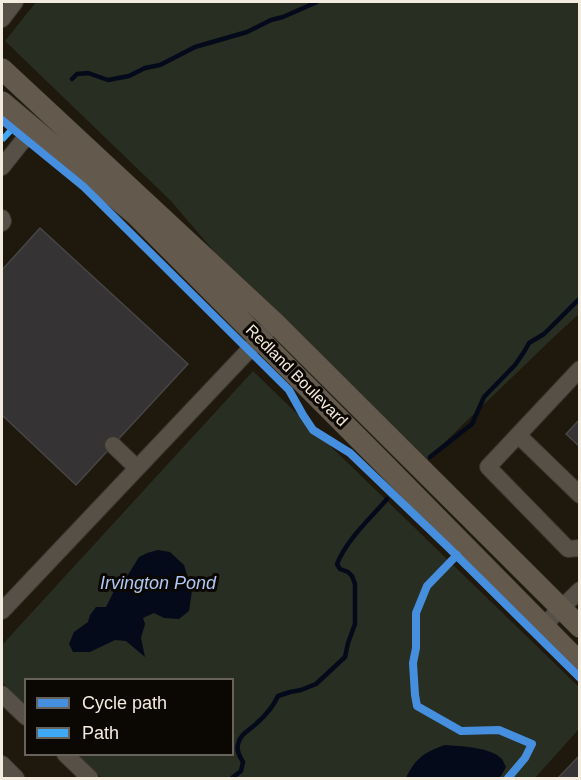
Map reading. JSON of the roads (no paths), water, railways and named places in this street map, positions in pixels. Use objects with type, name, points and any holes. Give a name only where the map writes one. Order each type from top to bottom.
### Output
[{"type":"main road","name":"Redland Boulevard","points":[[2,69],[276,322],[579,627]]},
{"type":"main road","name":"Redland Boulevard","points":[[2,102],[136,215],[579,663]]},
{"type":"street","points":[[2,19],[15,2]]},
{"type":"street","points":[[2,167],[33,128]]},
{"type":"street","points":[[2,218],[2,223]]},
{"type":"street","points":[[2,611],[276,322]]},
{"type":"street","points":[[579,369],[488,467],[568,549],[579,548]]},
{"type":"street","points":[[518,435],[579,495]]},
{"type":"street","points":[[113,445],[137,468]]},
{"type":"street","points":[[543,626],[579,590]]},
{"type":"street","points":[[2,694],[24,715]]},
{"type":"street","points":[[67,756],[90,778]]},
{"type":"street","points":[[2,764],[16,778]]},
{"type":"water","name":"Irvington Pond","points":[[158,550],[170,552],[184,565],[192,591],[189,611],[179,619],[164,618],[154,613],[143,618],[145,624],[141,638],[145,657],[126,641],[115,640],[90,652],[73,652],[69,644],[74,632],[88,622],[96,607],[106,607],[115,589],[123,583],[139,557]]},
{"type":"water","points":[[445,745],[491,752],[502,759],[506,767],[498,778],[406,778],[421,757]]},
{"type":"waterway","points":[[72,79],[77,74],[88,73],[108,80],[129,76],[145,68],[160,65],[195,47],[247,32],[317,2]]},
{"type":"waterway","points":[[430,457],[472,424],[484,397],[515,365],[529,343],[544,334],[580,298]]},
{"type":"waterway","points":[[232,778],[241,771],[243,762],[238,751],[239,741],[266,714],[278,696],[316,684],[345,657],[355,624],[355,584],[352,576],[340,569],[337,564],[353,538],[387,499]]}]
